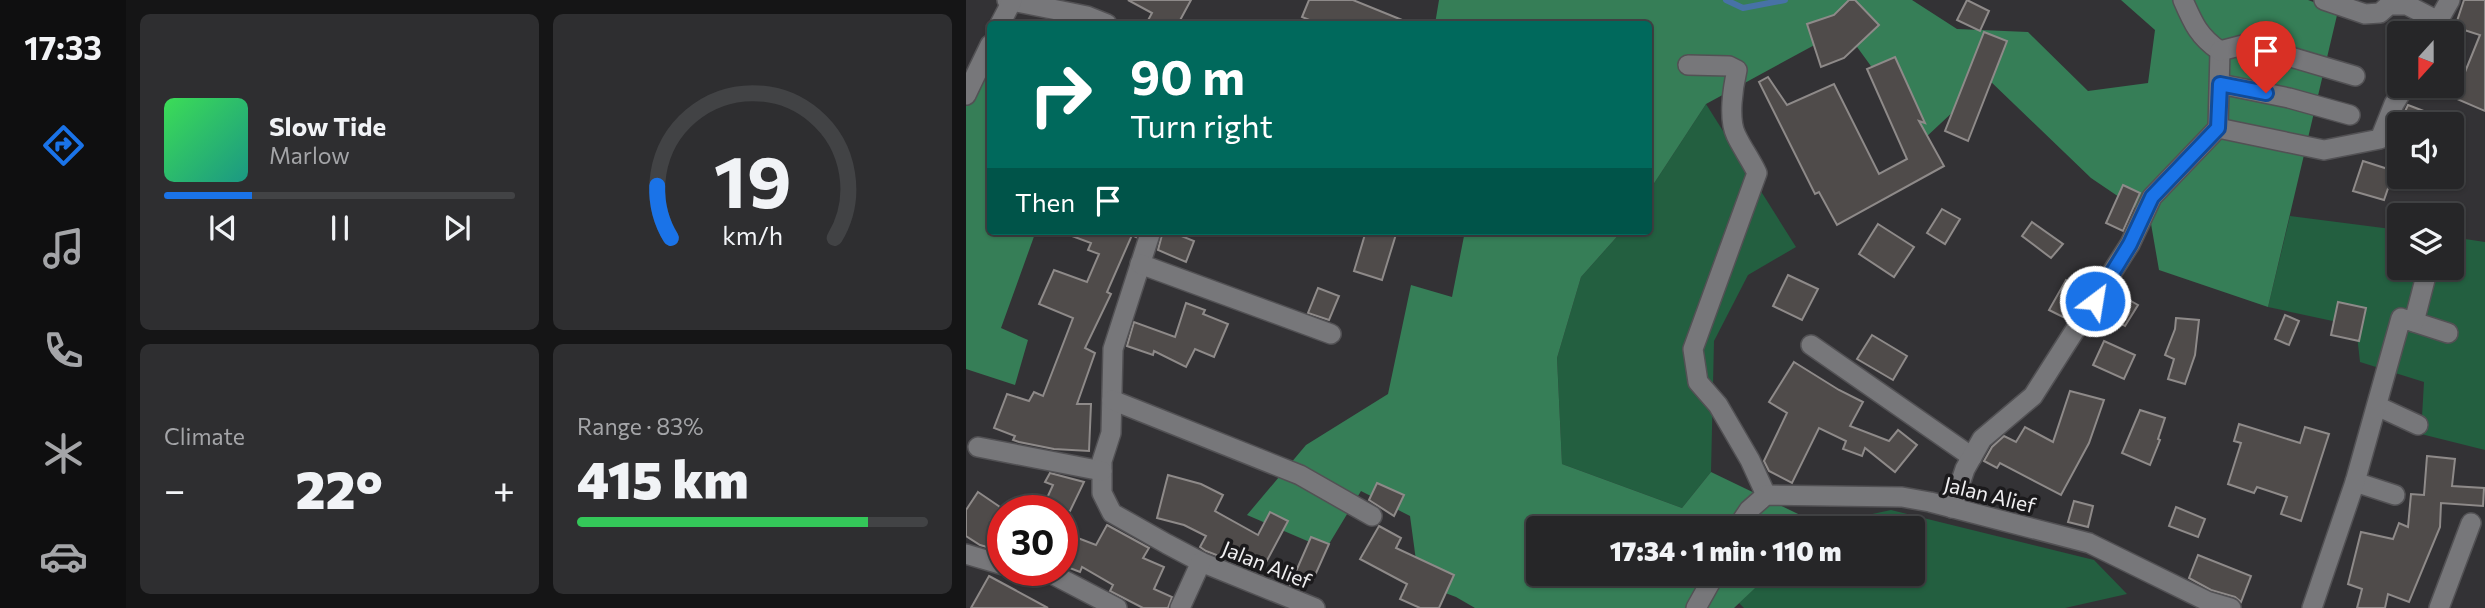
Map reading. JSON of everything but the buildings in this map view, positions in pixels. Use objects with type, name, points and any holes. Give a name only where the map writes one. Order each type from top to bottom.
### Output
[{"type":"street","points":[[2183,0],[2195,27],[2205,41],[2220,51],[2247,44],[2355,76]]},
{"type":"street","points":[[2324,0],[2365,13],[2380,13],[2389,5],[2407,5],[2429,21]]},
{"type":"street","points":[[2440,21],[2450,0]]},
{"type":"street","points":[[1001,21],[1009,1],[1087,16],[1100,21]]},
{"type":"street","points":[[966,96],[987,51]]},
{"type":"street","points":[[1952,508],[1965,469],[1982,439],[2033,396],[2130,244],[2152,197],[2218,128],[2220,51]]},
{"type":"street","points":[[1688,65],[1729,66],[1737,70],[1731,91],[1734,133],[1757,173],[1693,349],[1698,382],[1718,405],[1750,460],[1766,495],[1745,516]]},
{"type":"street","points":[[2220,84],[2289,98],[2350,115]]},
{"type":"street","points":[[2218,128],[2324,150],[2380,139],[2398,98]]},
{"type":"street","points":[[978,447],[1102,471],[1102,461],[1111,433],[1113,349],[1150,235]]},
{"type":"street","points":[[1140,264],[1331,334]]},
{"type":"street","points":[[2414,322],[2425,280]]},
{"type":"street","points":[[2312,608],[2355,482],[2401,318],[2448,333]]},
{"type":"street","points":[[1811,345],[1972,457]]},
{"type":"street","points":[[1112,400],[1300,475],[1372,516]]},
{"type":"street","points":[[2378,406],[2418,425]]},
{"type":"street","name":"Jalan Alief","points":[[1102,471],[1102,493],[1112,513],[1202,562],[1315,608]]},
{"type":"street","points":[[2355,482],[2395,495]]},
{"type":"street","name":"Jalan Alief","points":[[1766,495],[1902,496],[1952,508],[2089,543],[2207,601],[2231,608]]},
{"type":"street","points":[[2439,608],[2471,523]]},
{"type":"street","points":[[966,554],[987,560]]},
{"type":"street","points":[[1180,608],[1202,562]]},
{"type":"street","points":[[1075,586],[1118,608]]},
{"type":"street","points":[[1696,608],[1708,586]]},
{"type":"green space","points":[[1439,0],[1912,0],[1957,29],[2028,32],[2088,91],[2148,83],[2155,30],[2121,0],[2308,0],[2338,11],[2268,307],[2159,270],[2150,218],[2091,178],[1988,79],[1924,139],[1844,29],[1706,104],[1652,186],[1652,21],[1436,21]]},
{"type":"green space","points":[[986,62],[987,235],[1035,235],[1001,328],[1028,340],[1015,385],[966,369],[966,99]]},
{"type":"green space","points":[[1706,104],[1796,247],[1748,275],[1714,341],[1711,472],[1682,508],[1562,464],[1557,358],[1581,277],[1618,235],[1652,235],[1652,186]]},
{"type":"green space","points":[[2290,216],[2387,228],[2387,280],[2464,280],[2464,239],[2485,242],[2485,450],[2421,434],[2424,382],[2360,362],[2356,326],[2268,307]]},
{"type":"green space","points":[[1464,235],[1618,235],[1581,277],[1557,358],[1562,464],[1682,508],[1711,472],[1802,516],[1526,516],[1526,586],[1757,586],[1734,608],[1475,608],[1456,597],[1419,583],[1410,516],[1361,491],[1326,549],[1247,515],[1306,445],[1388,394],[1411,285],[1452,297]]},
{"type":"green space","points":[[1891,510],[1915,516],[1863,516]]},
{"type":"green space","points":[[1925,518],[2094,560],[2127,594],[2065,608],[1744,608],[1739,603],[1757,586],[1925,586]]},
{"type":"waterway","points":[[1726,0],[1743,8],[1785,0]]},
{"type":"route","points":[[2095,301],[2130,244],[2152,197],[2218,128],[2220,84],[2266,93]]}]
